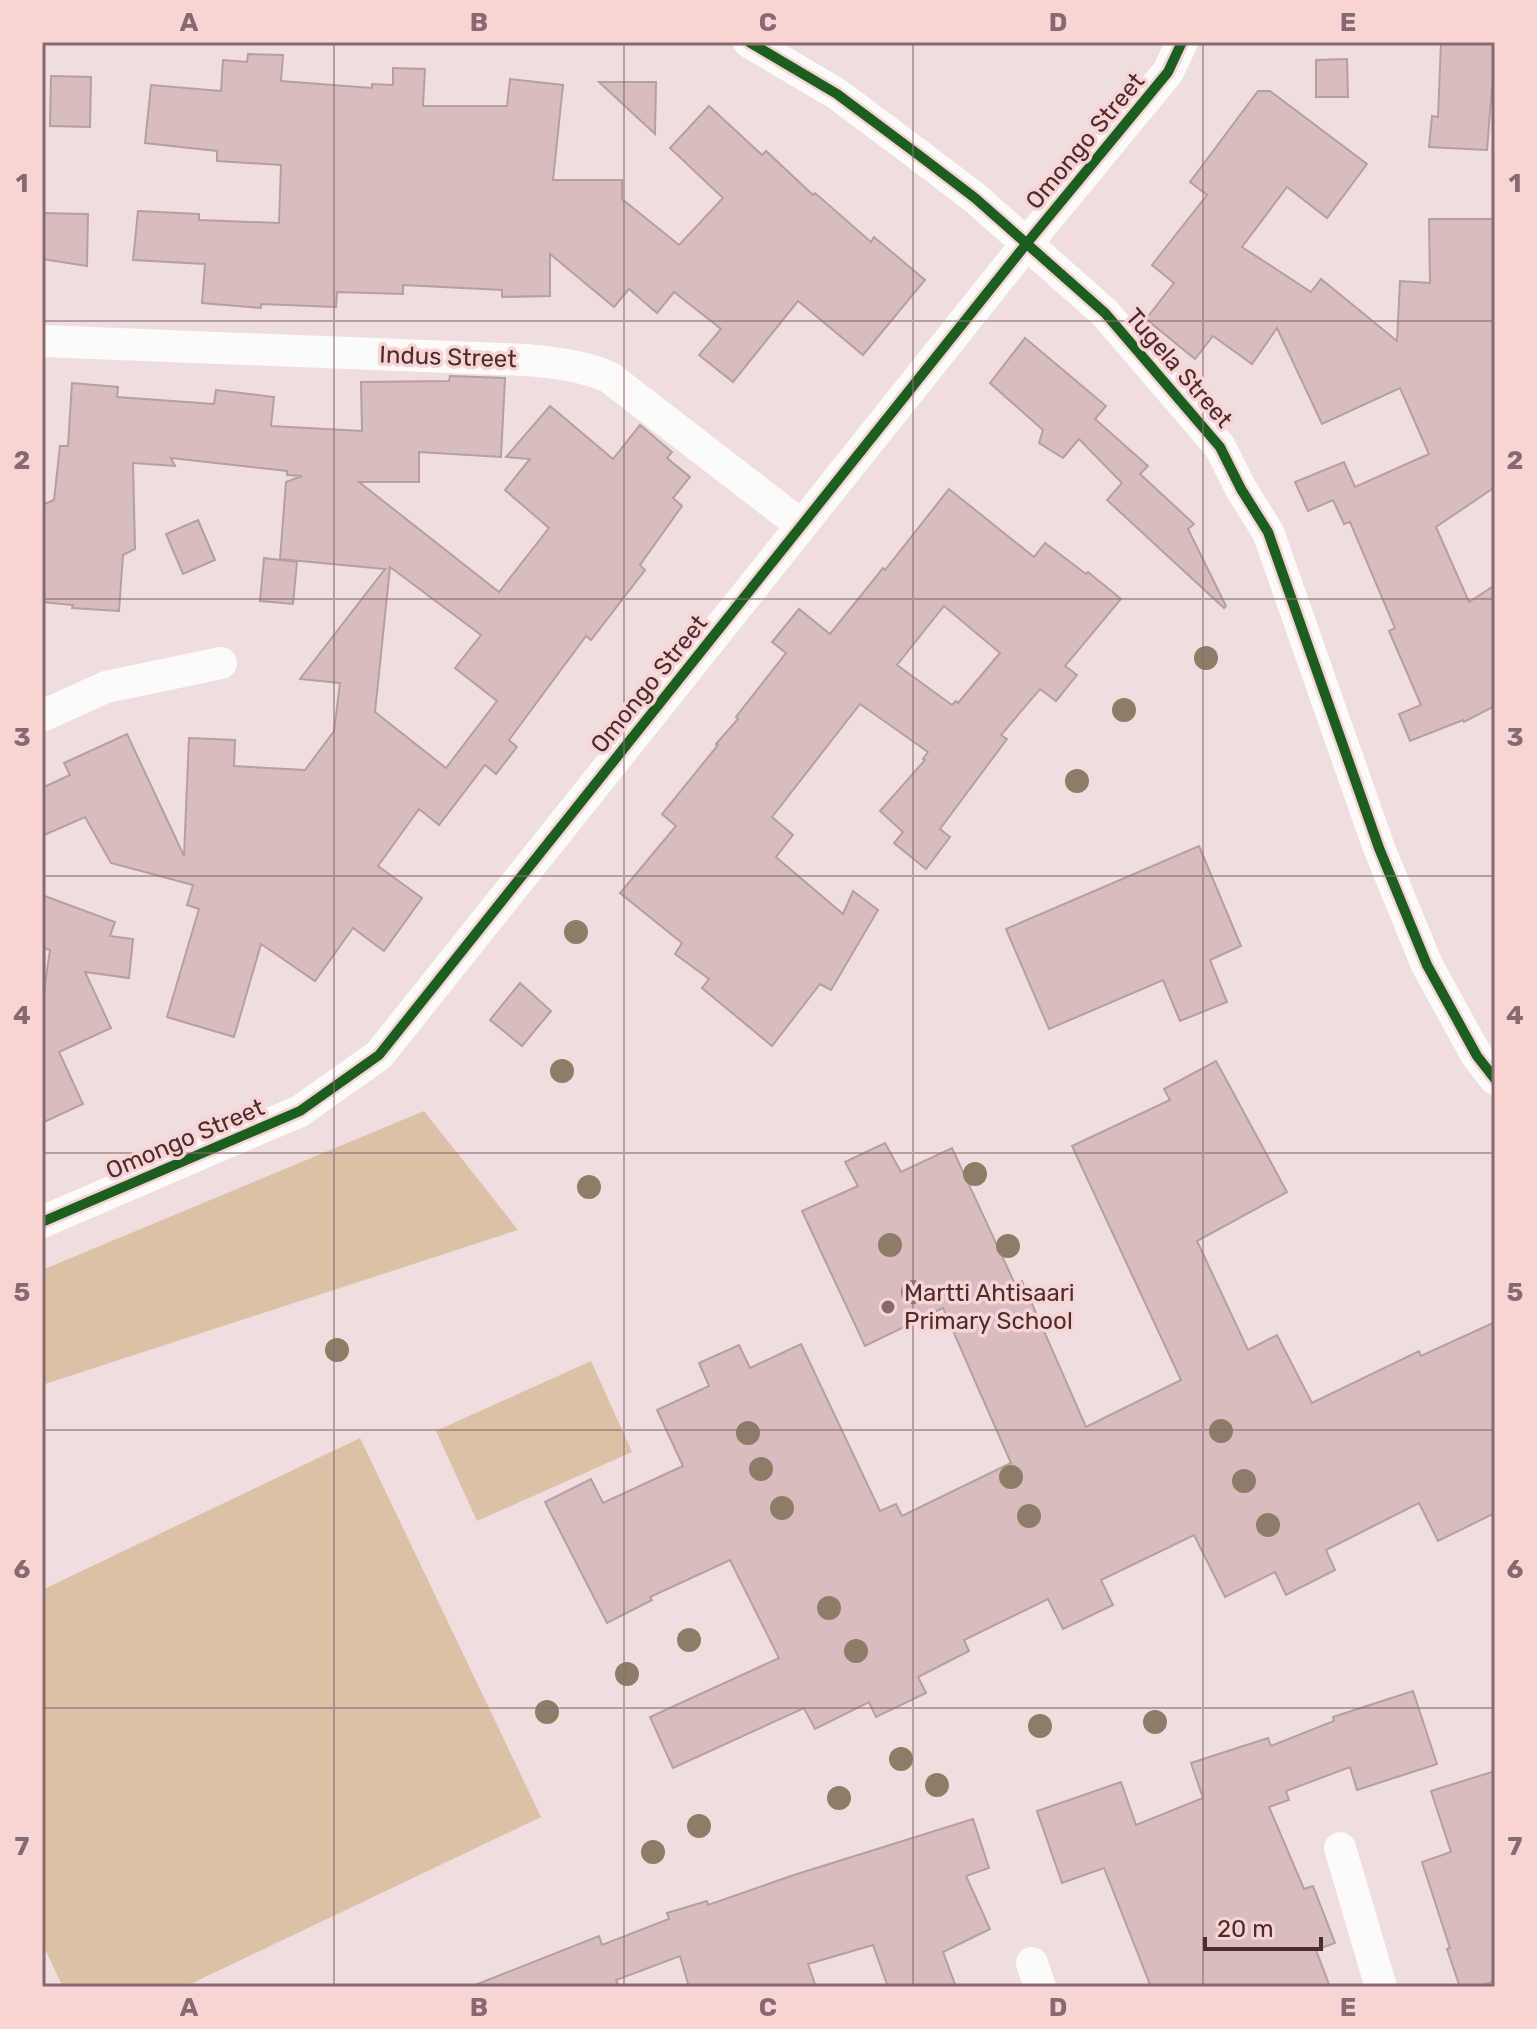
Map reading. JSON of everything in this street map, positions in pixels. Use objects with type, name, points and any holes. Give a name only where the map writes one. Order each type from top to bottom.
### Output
[{"type":"street","name":"Tugela Street","points":[[749,42],[837,94],[975,198],[1105,313],[1220,447],[1268,532],[1379,848],[1427,965],[1477,1056],[1495,1079]]},
{"type":"street","name":"Omongo Street","points":[[42,1222],[300,1111],[379,1055],[1027,243],[1168,72],[1182,42]]},
{"type":"street","name":"Indus Street","points":[[42,341],[526,360],[591,369],[609,377],[801,525]]},
{"type":"street","points":[[42,716],[106,687],[221,663]]},
{"type":"street","points":[[1340,1848],[1381,1987]]},
{"type":"shaded area","points":[[424,1111],[518,1230],[42,1385],[42,1270]]},
{"type":"shaded area","points":[[591,1361],[632,1452],[477,1521],[436,1431]]},
{"type":"shaded area","points":[[360,1438],[541,1817],[184,1987],[63,1987],[42,1943],[42,1590]]},
{"type":"building","points":[[1441,42],[1495,42],[1495,87],[1492,87],[1487,150],[1429,147],[1432,116],[1438,117]]},
{"type":"building","points":[[248,54],[283,55],[281,81],[372,88],[372,84],[393,85],[393,68],[425,69],[423,106],[507,106],[510,79],[563,85],[553,180],[622,180],[622,199],[679,245],[723,198],[670,148],[709,106],[762,155],[766,151],[813,195],[815,193],[871,242],[874,237],[925,280],[863,355],[798,301],[733,382],[699,355],[721,329],[674,292],[657,313],[629,289],[614,307],[550,254],[550,296],[502,297],[502,290],[403,285],[403,294],[337,292],[336,307],[261,304],[261,308],[202,303],[205,264],[133,260],[138,211],[199,214],[199,220],[279,223],[281,165],[217,161],[217,151],[145,143],[151,85],[221,91],[223,60],[247,62]]},
{"type":"building","points":[[1347,59],[1348,97],[1316,97],[1316,60]]},
{"type":"building","points":[[51,76],[91,77],[90,127],[50,126]]},
{"type":"building","points":[[599,82],[656,82],[655,134]]},
{"type":"building","points":[[1258,91],[1270,91],[1367,164],[1327,218],[1287,187],[1242,247],[1311,292],[1321,279],[1397,341],[1400,281],[1430,283],[1429,219],[1495,219],[1495,487],[1436,527],[1469,602],[1495,585],[1495,706],[1464,722],[1410,741],[1399,714],[1421,705],[1389,631],[1395,628],[1350,522],[1344,524],[1333,500],[1308,511],[1295,482],[1344,462],[1355,487],[1429,454],[1400,388],[1322,424],[1277,328],[1252,364],[1213,336],[1195,359],[1146,319],[1174,283],[1152,265],[1207,195],[1190,182]]},
{"type":"building","points":[[42,213],[88,214],[87,266],[42,259]]},
{"type":"building","points":[[1025,338],[1106,406],[1095,419],[1148,466],[1140,474],[1194,524],[1188,529],[1226,606],[1224,608],[1107,500],[1122,483],[1079,439],[1063,458],[1039,443],[1043,430],[990,383]]},
{"type":"building","points":[[450,376],[505,378],[501,457],[419,452],[419,482],[359,482],[499,592],[549,528],[505,490],[530,459],[506,457],[550,406],[613,459],[640,425],[672,452],[667,458],[690,477],[673,498],[682,506],[640,565],[645,570],[591,640],[586,636],[509,740],[517,747],[496,774],[485,765],[439,825],[419,809],[378,866],[422,898],[384,951],[353,928],[315,981],[261,944],[234,1037],[167,1017],[199,909],[187,905],[193,885],[111,863],[85,817],[42,836],[42,788],[70,775],[64,763],[127,734],[184,856],[189,738],[235,740],[234,766],[305,770],[334,731],[340,683],[300,679],[385,569],[280,559],[286,482],[302,476],[287,475],[287,471],[171,458],[175,466],[133,463],[135,549],[123,555],[119,611],[72,608],[73,605],[42,602],[42,505],[54,500],[60,446],[68,446],[72,383],[118,387],[117,397],[214,404],[216,390],[274,397],[271,426],[362,431],[361,382],[449,381]],"holes":[[[390,567],[481,635],[455,668],[497,701],[446,768],[375,712]]]},
{"type":"building","points":[[949,489],[1034,557],[1045,543],[1121,599],[1065,666],[1077,675],[1056,701],[1040,689],[1001,735],[1007,739],[940,829],[950,837],[926,869],[894,843],[903,832],[880,811],[925,760],[928,752],[860,704],[772,817],[793,835],[776,857],[843,914],[853,891],[878,910],[831,990],[820,984],[772,1046],[702,988],[709,979],[675,954],[682,943],[620,893],[676,826],[662,814],[786,653],[772,642],[799,609],[830,634],[883,568],[885,570]],"holes":[[[944,606],[1000,653],[958,703],[956,701],[952,705],[897,665]]]},
{"type":"building","points":[[198,520],[215,560],[183,574],[166,534]]},
{"type":"building","points":[[264,558],[297,562],[293,604],[260,601]]},
{"type":"building","points":[[1199,846],[1241,946],[1210,960],[1227,1002],[1180,1021],[1163,980],[1049,1029],[1006,929]]},
{"type":"building","points":[[42,895],[115,922],[110,936],[133,939],[129,978],[85,972],[111,1028],[59,1052],[83,1104],[42,1123],[42,1005],[50,950],[42,947]]},
{"type":"building","points":[[520,983],[551,1011],[522,1046],[490,1020]]},
{"type":"building","points":[[1216,1061],[1287,1192],[1197,1241],[1248,1350],[1277,1335],[1312,1403],[1419,1351],[1421,1356],[1495,1322],[1495,1513],[1438,1541],[1419,1503],[1326,1550],[1335,1570],[1286,1595],[1275,1572],[1225,1597],[1194,1535],[1101,1580],[1113,1605],[1063,1629],[1048,1599],[964,1640],[969,1651],[918,1677],[926,1693],[876,1717],[869,1702],[815,1729],[804,1708],[673,1768],[650,1717],[779,1658],[730,1560],[650,1597],[652,1600],[607,1623],[545,1502],[591,1479],[603,1503],[683,1466],[657,1410],[709,1386],[699,1363],[739,1345],[750,1368],[801,1344],[880,1511],[896,1504],[902,1516],[1011,1463],[943,1308],[865,1346],[802,1211],[858,1186],[845,1162],[885,1143],[901,1172],[952,1148],[1015,1284],[1022,1281],[1086,1427],[1181,1380],[1072,1146],[1170,1100],[1164,1089]]},
{"type":"building","points":[[1413,1691],[1437,1764],[1357,1790],[1350,1767],[1286,1791],[1289,1800],[1269,1807],[1304,1889],[1313,1886],[1335,1943],[1316,1950],[1330,1987],[1151,1987],[1104,1868],[1062,1883],[1037,1811],[1121,1782],[1136,1825],[1203,1798],[1191,1763],[1268,1738],[1271,1746],[1334,1721],[1333,1717]]},
{"type":"building","points":[[1495,1771],[1495,1981],[1477,1987],[1460,1987],[1422,1862],[1451,1852],[1431,1791]]},
{"type":"building","points":[[973,1819],[989,1868],[966,1876],[990,1929],[943,1952],[956,1987],[888,1987],[873,1945],[808,1964],[816,1987],[689,1987],[680,1956],[616,1980],[619,1987],[475,1987],[599,1936],[602,1945],[669,1919],[667,1913],[707,1901],[708,1905]]},
{"type":"cycle path","points":[[749,42],[837,94],[975,198],[1105,313],[1220,447],[1268,532],[1379,848],[1427,965],[1477,1056],[1495,1079]]},
{"type":"cycle path","points":[[42,1222],[300,1111],[379,1055],[1027,243],[1168,72],[1182,42]]},
{"type":"place","name":"Martti Ahtisaari Primary School","points":[[888,1307]]}]
